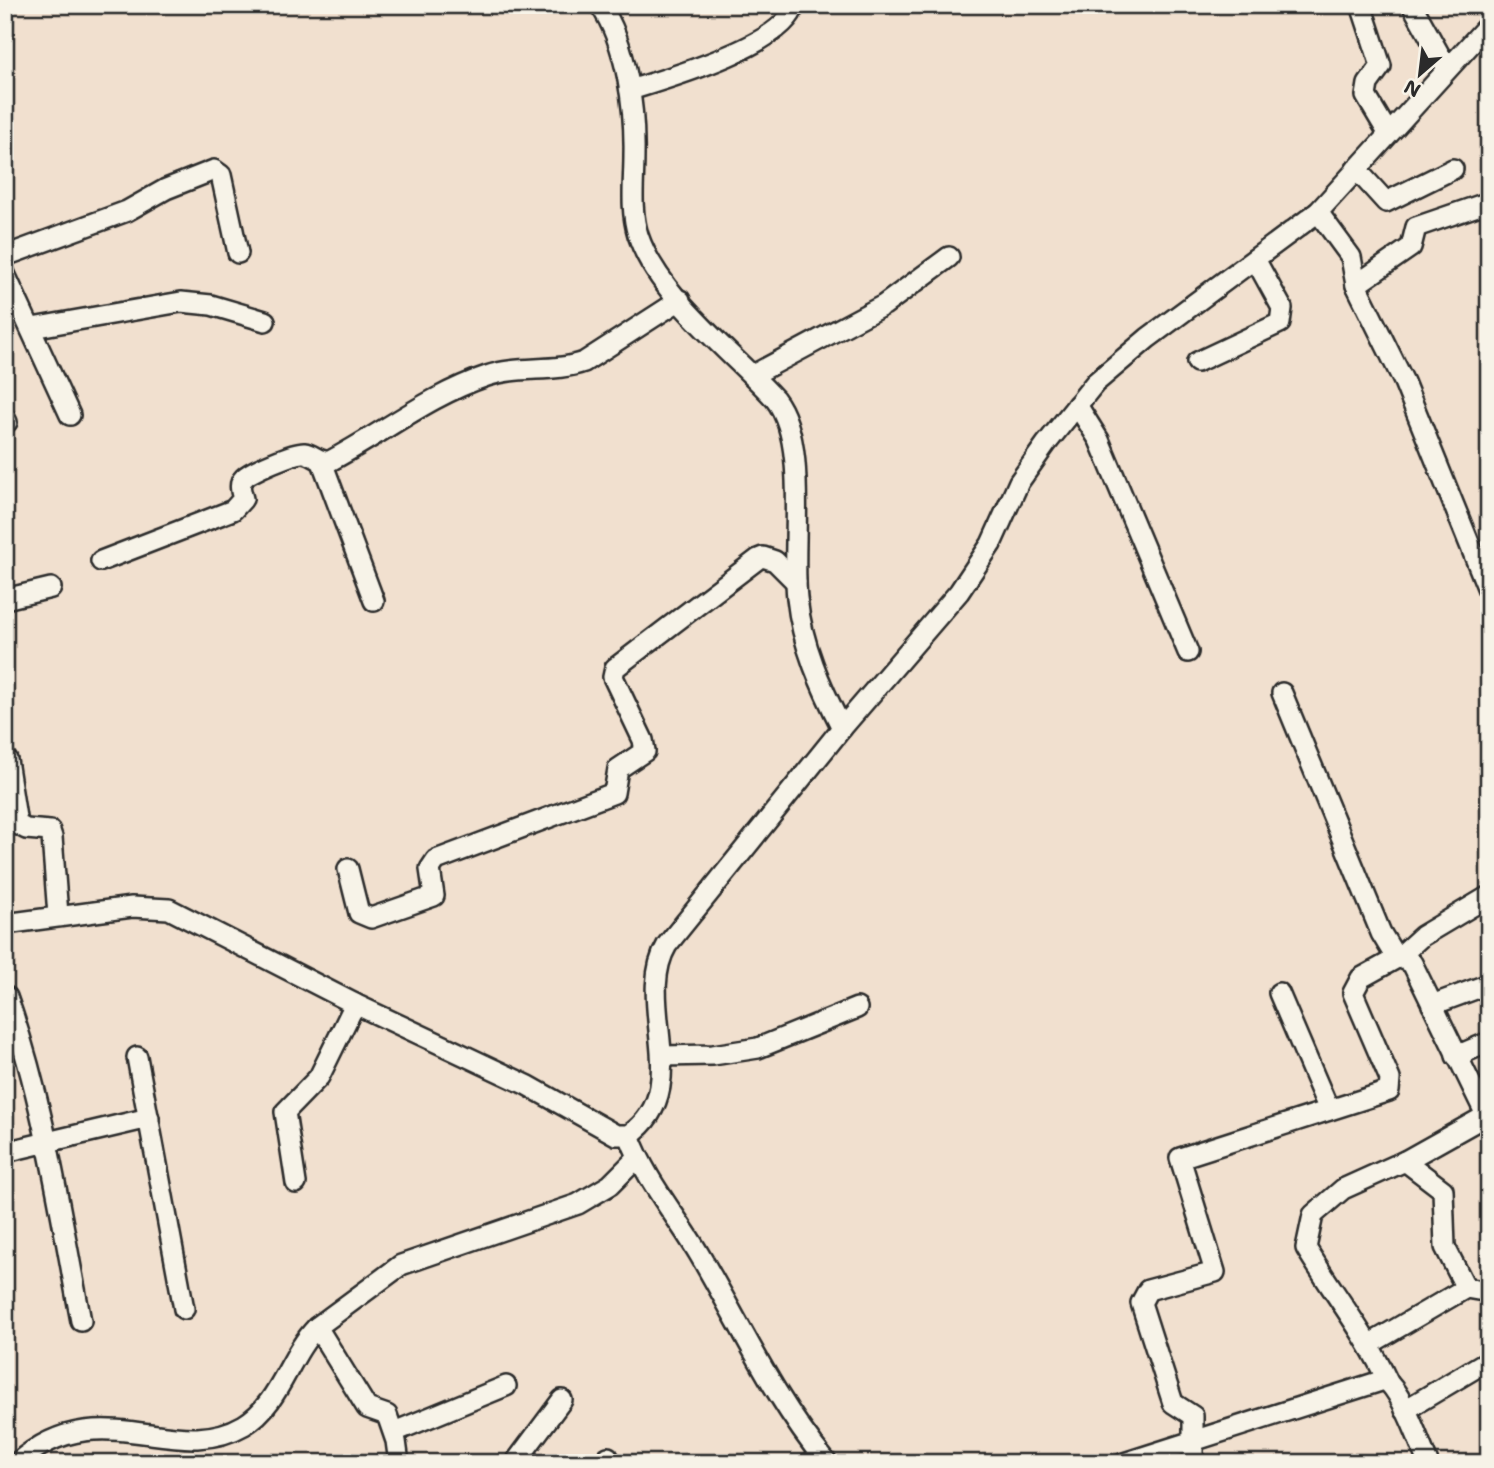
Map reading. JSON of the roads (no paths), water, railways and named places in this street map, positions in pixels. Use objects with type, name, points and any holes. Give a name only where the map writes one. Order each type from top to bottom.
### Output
[{"type":"street","points":[[600,5],[612,27],[629,90],[635,134],[633,218],[644,251],[680,300],[781,407],[789,426],[795,482],[796,582],[808,649],[822,689],[842,728]]},
{"type":"street","points":[[629,90],[681,74],[768,36],[789,20],[794,5]]},
{"type":"street","points":[[1361,5],[1381,66],[1368,84],[1366,96],[1388,133]]},
{"type":"street","points":[[1412,5],[1447,68]]},
{"type":"street","points":[[5,924],[132,907],[169,909],[355,1004],[527,1086],[616,1135],[629,1135],[648,1116],[661,1080],[662,1056],[654,978],[659,958],[715,883],[842,728],[959,592],[991,544],[1020,482],[1077,405],[1096,383],[1148,338],[1318,212],[1489,24]]},
{"type":"street","points":[[1356,169],[1385,202],[1453,169]]},
{"type":"street","points":[[5,256],[127,211],[166,188],[214,170],[221,176],[239,253]]},
{"type":"street","points":[[1356,285],[1411,247],[1416,227],[1489,202]]},
{"type":"street","points":[[1318,212],[1351,257],[1356,285],[1405,382],[1489,592]]},
{"type":"street","points":[[753,375],[875,310],[949,257]]},
{"type":"street","points":[[1197,362],[1280,323],[1282,308],[1255,259]]},
{"type":"street","points":[[5,274],[70,415]]},
{"type":"street","points":[[322,462],[337,457],[416,409],[474,380],[510,370],[564,367],[584,362],[680,300]]},
{"type":"street","points":[[32,328],[181,302],[211,305],[265,321]]},
{"type":"street","points":[[1077,405],[1099,440],[1188,652]]},
{"type":"street","points":[[101,561],[237,508],[243,499],[240,486],[243,479],[297,453],[308,454],[322,462],[374,601]]},
{"type":"street","points":[[348,869],[359,914],[371,918],[435,896],[430,869],[436,860],[614,793],[618,769],[645,751],[643,740],[613,677],[615,668],[758,559],[763,557],[775,561],[796,582]]},
{"type":"street","points":[[5,599],[51,588]]},
{"type":"street","points":[[1282,693],[1381,933],[1398,957],[1412,963],[1488,1117],[1405,1161],[1343,1189],[1313,1215],[1306,1248],[1336,1298],[1370,1344],[1405,1410],[1428,1463]]},
{"type":"street","points":[[7,760],[17,824],[26,829],[50,831],[52,837],[58,915]]},
{"type":"street","points":[[1193,1463],[1193,1416],[1173,1403],[1141,1303],[1148,1290],[1215,1272],[1180,1158],[1385,1094],[1391,1088],[1390,1079],[1353,993],[1354,986],[1361,978],[1398,957],[1422,936],[1489,896]]},
{"type":"street","points":[[1432,1005],[1489,984]]},
{"type":"street","points":[[1279,993],[1329,1110]]},
{"type":"street","points":[[7,997],[26,1051],[82,1321]]},
{"type":"street","points":[[296,1183],[285,1112],[319,1077],[355,1004]]},
{"type":"street","points":[[662,1056],[713,1055],[758,1048],[857,1008]]},
{"type":"street","points":[[1456,1056],[1489,1042]]},
{"type":"street","points":[[137,1057],[184,1309]]},
{"type":"street","points":[[5,1152],[46,1140],[149,1118]]},
{"type":"street","points":[[629,1135],[638,1158],[699,1254],[793,1422],[827,1463]]},
{"type":"street","points":[[17,1463],[53,1438],[88,1429],[204,1436],[224,1434],[241,1426],[266,1407],[300,1346],[317,1327],[401,1265],[578,1204],[610,1185],[638,1158]]},
{"type":"street","points":[[1405,1161],[1443,1190],[1445,1247],[1466,1288]]},
{"type":"street","points":[[1370,1344],[1466,1288],[1489,1292]]},
{"type":"street","points":[[317,1327],[367,1408],[387,1415],[394,1432],[399,1463]]},
{"type":"street","points":[[1405,1410],[1489,1360]]},
{"type":"street","points":[[1124,1463],[1381,1381],[1388,1382]]},
{"type":"street","points":[[394,1432],[506,1386]]},
{"type":"street","points":[[515,1463],[562,1399]]}]
